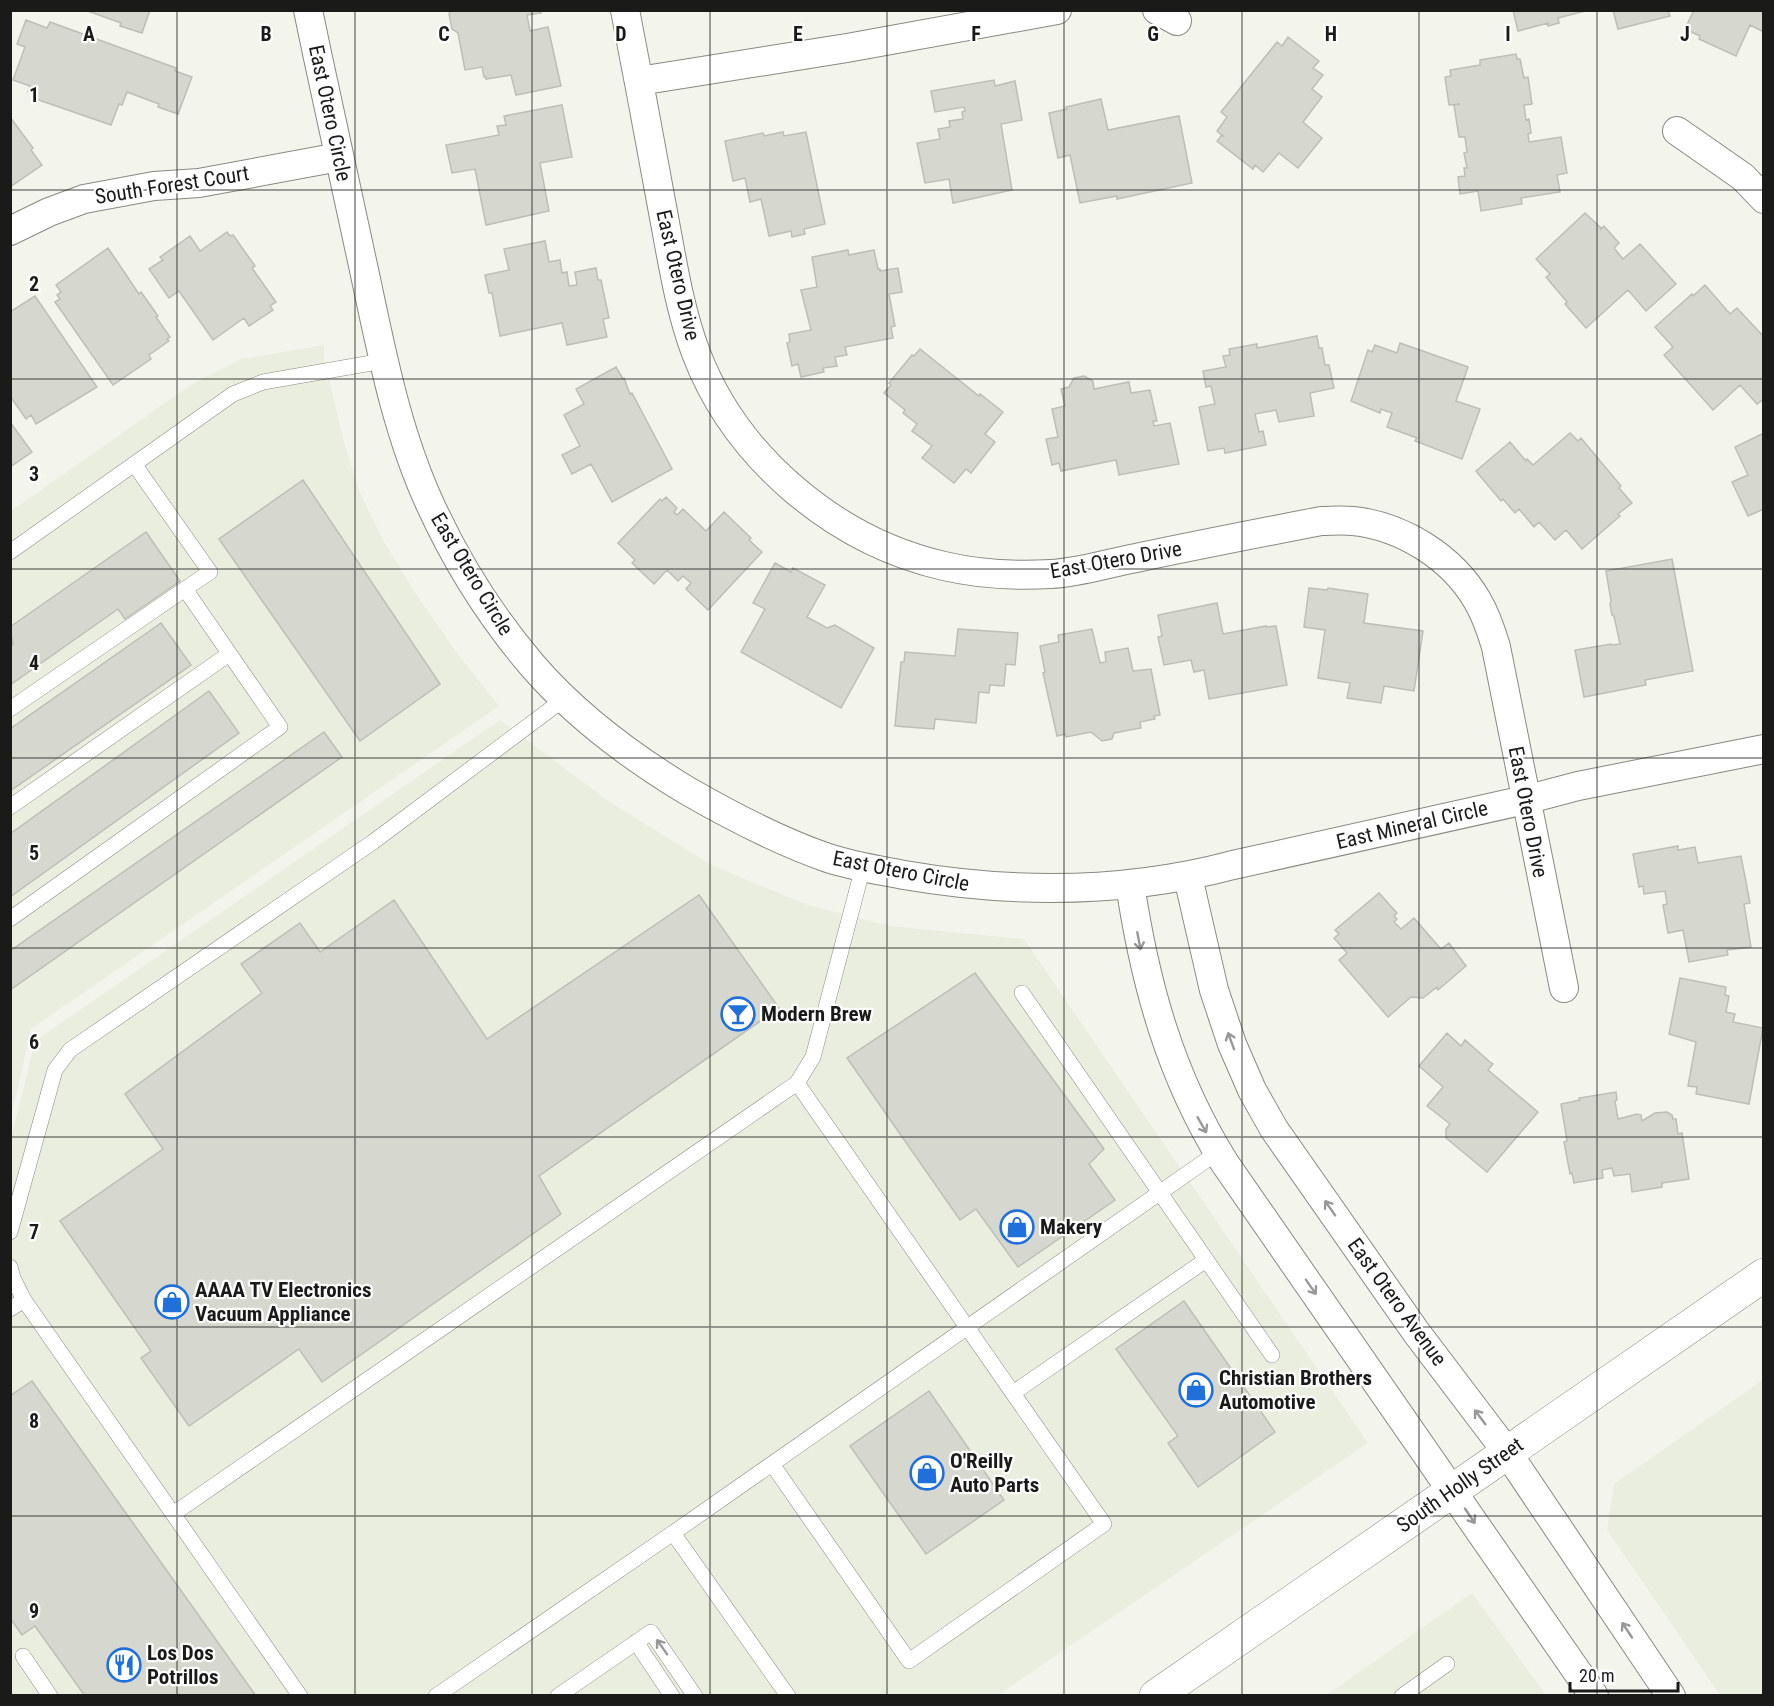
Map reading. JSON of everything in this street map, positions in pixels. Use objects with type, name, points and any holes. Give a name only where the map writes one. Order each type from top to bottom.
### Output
[{"type":"main road","name":"South Holly Street","points":[[1156,1695],[1764,1275]]},
{"type":"street","name":"East Otero Circle","points":[[308,10],[383,361],[410,454],[429,503],[453,551],[479,593],[533,666],[564,699],[607,736],[659,773],[718,809],[778,838],[828,858],[863,867],[993,888],[1052,890],[1130,884]]},
{"type":"street","name":"East Otero Drive","points":[[625,10],[680,302],[696,354],[719,399],[742,435],[770,467],[797,492],[831,518],[890,549],[944,566],[986,573],[1053,574],[1321,521],[1353,521],[1384,527],[1411,538],[1436,555],[1459,577],[1476,598],[1488,622],[1496,647],[1564,988]]},
{"type":"street","points":[[639,81],[835,50],[1057,10]]},
{"type":"street","points":[[1677,131],[1743,177],[1764,199]]},
{"type":"street","name":"South Forest Court","points":[[10,231],[49,212],[84,199],[154,186],[199,183],[339,157]]},
{"type":"street","name":"East Mineral Circle","points":[[1130,884],[1188,877],[1245,862],[1526,800],[1578,786],[1764,749]]},
{"type":"street","name":"East Otero Avenue","points":[[1188,877],[1214,990],[1232,1044],[1252,1090],[1274,1129],[1416,1332],[1507,1452],[1671,1695]]},
{"type":"street","points":[[1130,884],[1138,936],[1153,998],[1175,1065],[1197,1118],[1218,1152],[1594,1695]]},
{"type":"lane","points":[[10,552],[233,394],[263,382],[383,361]]},
{"type":"lane","points":[[10,709],[210,572],[134,464]]},
{"type":"lane","points":[[10,919],[280,727],[185,589]]},
{"type":"lane","points":[[10,807],[229,654]]},
{"type":"lane","points":[[10,1232],[55,1070],[70,1050],[373,842],[564,699]]},
{"type":"lane","points":[[173,1514],[797,1083],[813,1057],[863,867]]},
{"type":"lane","points":[[1022,993],[1272,1355]]},
{"type":"lane","points":[[772,1464],[909,1661],[1104,1524],[797,1083]]},
{"type":"lane","points":[[436,1695],[673,1533],[1218,1152]]},
{"type":"lane","points":[[1013,1393],[1206,1260]]},
{"type":"lane","points":[[10,1267],[24,1300],[300,1695]]},
{"type":"lane","points":[[10,1310],[24,1300]]},
{"type":"lane","points":[[673,1533],[788,1695]]},
{"type":"lane","points":[[558,1695],[651,1632],[695,1695]]},
{"type":"lane","points":[[636,1642],[672,1695]]},
{"type":"lane","points":[[22,1656],[50,1695]]},
{"type":"lane","points":[[1402,1695],[1447,1664]]},
{"type":"shaded area","points":[[324,345],[324,359],[344,442],[360,493],[383,540],[414,591],[457,653],[499,706],[31,1029],[11,1118],[11,511],[192,384],[242,359]]},
{"type":"shaded area","points":[[500,720],[610,802],[713,866],[808,905],[890,926],[1024,939],[1368,1443],[998,1695],[11,1696],[10,1142],[35,1041]]},
{"type":"shaded area","points":[[1763,1380],[1763,1695],[1720,1695],[1607,1530],[1614,1484]]},
{"type":"shaded area","points":[[1472,1593],[1546,1695],[1325,1696]]},
{"type":"building","points":[[85,10],[150,10],[142,33]]},
{"type":"building","points":[[451,10],[540,10],[541,13],[527,15],[530,31],[548,27],[561,86],[516,95],[511,75],[486,79],[482,67],[465,70],[458,33],[452,29],[449,14]]},
{"type":"building","points":[[1513,10],[1589,10],[1558,18],[1559,23],[1548,26],[1548,23],[1518,31]]},
{"type":"building","points":[[1613,10],[1668,10],[1670,16],[1618,29]]},
{"type":"building","points":[[1694,10],[1764,10],[1764,32],[1750,25],[1736,56],[1699,39],[1700,36],[1685,29]]},
{"type":"building","points":[[26,20],[47,28],[50,22],[176,68],[175,71],[192,77],[178,114],[127,92],[122,105],[119,104],[111,125],[33,98],[35,94],[28,92],[30,86],[13,80],[25,47],[17,44]]},
{"type":"building","points":[[1288,37],[1319,61],[1313,68],[1323,75],[1312,89],[1322,97],[1303,122],[1322,138],[1298,168],[1279,153],[1263,172],[1255,165],[1253,169],[1217,141],[1223,136],[1217,131],[1227,117],[1221,112],[1277,42],[1282,46]]},
{"type":"building","points":[[1516,54],[1517,59],[1520,59],[1524,78],[1528,77],[1532,104],[1524,105],[1531,133],[1528,134],[1529,142],[1561,137],[1567,173],[1557,175],[1560,192],[1521,198],[1522,204],[1481,211],[1478,191],[1460,194],[1458,177],[1465,176],[1464,168],[1467,168],[1464,153],[1467,152],[1465,137],[1459,137],[1454,105],[1460,104],[1449,105],[1445,77],[1451,76],[1450,70],[1480,65],[1480,60]]},
{"type":"building","points":[[994,80],[995,86],[1015,81],[1022,120],[1001,124],[1012,190],[953,203],[949,179],[925,183],[917,143],[940,139],[938,129],[950,127],[949,121],[963,119],[962,112],[965,111],[964,107],[935,112],[931,91]]},
{"type":"building","points":[[1101,99],[1108,130],[1179,116],[1192,183],[1117,199],[1117,196],[1080,203],[1070,155],[1058,158],[1049,113]]},
{"type":"building","points":[[562,105],[572,157],[540,163],[549,211],[486,225],[475,169],[452,173],[446,145],[499,135],[497,126],[506,125],[504,116]]},
{"type":"building","points":[[10,117],[33,148],[31,150],[42,165],[10,187]]},
{"type":"building","points":[[783,132],[784,136],[806,132],[825,224],[804,229],[805,234],[792,237],[791,231],[769,236],[761,199],[750,202],[745,178],[733,181],[725,141],[763,133],[764,136]]},
{"type":"building","points":[[1585,213],[1601,228],[1600,230],[1604,226],[1619,243],[1614,248],[1623,259],[1640,244],[1676,284],[1646,311],[1628,290],[1586,328],[1546,277],[1550,274],[1536,259]]},
{"type":"building","points":[[227,232],[230,236],[233,235],[255,266],[252,268],[276,302],[270,306],[273,310],[249,326],[244,318],[213,340],[179,291],[169,298],[149,269],[163,260],[160,257],[190,236],[200,251]]},
{"type":"building","points":[[545,241],[549,262],[560,260],[562,273],[567,272],[569,286],[577,285],[575,272],[596,268],[598,280],[601,280],[609,318],[603,319],[607,337],[567,345],[562,323],[500,336],[492,293],[489,293],[485,275],[509,270],[504,249]]},
{"type":"building","points":[[108,248],[139,294],[141,292],[158,316],[156,317],[170,337],[167,339],[169,341],[149,355],[151,359],[113,385],[55,302],[60,299],[57,295],[61,292],[56,285]]},
{"type":"building","points":[[848,250],[849,255],[874,250],[880,271],[898,268],[902,292],[889,294],[895,326],[891,327],[893,338],[845,347],[847,355],[835,357],[837,366],[823,368],[824,372],[801,377],[798,364],[792,366],[787,343],[790,342],[789,334],[811,330],[801,290],[817,287],[812,257]]},
{"type":"building","points":[[1705,285],[1730,314],[1737,308],[1764,337],[1764,399],[1757,404],[1740,385],[1713,410],[1664,355],[1673,347],[1655,327]]},
{"type":"building","points":[[35,296],[97,387],[36,424],[31,415],[26,419],[10,396],[10,312]]},
{"type":"building","points":[[1317,336],[1325,365],[1329,365],[1334,388],[1310,393],[1314,416],[1279,422],[1276,410],[1255,414],[1259,432],[1263,431],[1266,445],[1225,453],[1224,448],[1208,451],[1199,407],[1215,404],[1211,386],[1206,387],[1203,371],[1226,367],[1223,356],[1230,355],[1229,349],[1257,344],[1257,348]]},
{"type":"building","points":[[1400,343],[1468,367],[1456,401],[1480,409],[1462,459],[1415,441],[1417,438],[1387,427],[1392,413],[1381,409],[1380,413],[1351,401],[1368,350],[1372,352],[1375,345],[1397,353]]},
{"type":"building","points":[[920,349],[1003,412],[985,434],[995,442],[971,473],[966,469],[954,483],[922,458],[932,446],[912,431],[917,424],[903,413],[905,410],[884,393],[891,385],[889,383],[912,355],[914,356]]},
{"type":"building","points":[[616,367],[672,469],[612,502],[591,464],[572,474],[562,455],[580,446],[564,415],[584,404],[576,389]]},
{"type":"building","points":[[1084,376],[1093,381],[1094,389],[1129,382],[1131,393],[1150,390],[1157,421],[1153,421],[1154,426],[1170,423],[1179,464],[1119,475],[1116,460],[1061,471],[1059,463],[1052,465],[1046,439],[1058,437],[1052,409],[1065,406],[1061,389],[1069,387],[1074,378]]},
{"type":"building","points":[[10,422],[32,452],[10,467]]},
{"type":"building","points":[[1570,433],[1578,441],[1581,438],[1621,486],[1619,488],[1632,503],[1582,549],[1566,530],[1555,540],[1539,522],[1534,527],[1519,509],[1515,513],[1503,499],[1501,501],[1476,471],[1510,442],[1526,461],[1527,459],[1533,465]]},
{"type":"building","points":[[1764,433],[1764,509],[1748,516],[1732,482],[1748,475],[1735,447]]},
{"type":"building","points":[[303,480],[440,684],[360,741],[219,539]]},
{"type":"building","points":[[666,497],[677,508],[674,512],[677,515],[683,509],[706,531],[724,512],[762,552],[708,610],[686,589],[691,583],[683,576],[678,581],[667,570],[654,584],[632,563],[635,560],[618,543],[660,499],[662,501]]},
{"type":"building","points":[[146,532],[180,581],[125,619],[118,609],[10,685],[10,646],[13,645],[10,627]]},
{"type":"building","points":[[1672,559],[1693,671],[1645,680],[1646,685],[1584,697],[1575,650],[1620,644],[1612,615],[1606,571]]},
{"type":"building","points":[[775,563],[791,572],[793,568],[825,585],[807,617],[827,628],[835,625],[874,648],[841,708],[741,652],[765,609],[753,603]]},
{"type":"building","points":[[1309,588],[1327,590],[1328,588],[1368,594],[1364,623],[1423,631],[1414,691],[1384,686],[1381,703],[1347,698],[1350,683],[1318,678],[1325,630],[1304,627]]},
{"type":"building","points":[[1217,603],[1223,634],[1276,626],[1287,685],[1209,699],[1204,670],[1194,672],[1191,660],[1164,665],[1158,637],[1162,636],[1158,615]]},
{"type":"building","points":[[161,623],[191,665],[10,791],[10,729]]},
{"type":"building","points":[[958,629],[1018,633],[1015,665],[1006,664],[1004,686],[990,685],[989,693],[979,692],[976,723],[935,719],[934,729],[895,726],[901,662],[904,662],[905,652],[955,656]]},
{"type":"building","points":[[1092,629],[1100,663],[1106,662],[1105,652],[1128,648],[1133,671],[1151,669],[1160,715],[1154,716],[1155,719],[1140,722],[1141,728],[1114,733],[1112,739],[1102,741],[1091,732],[1066,737],[1065,734],[1057,736],[1043,673],[1045,672],[1040,646],[1059,642],[1058,635]]},
{"type":"building","points":[[209,691],[239,733],[10,897],[10,834]]},
{"type":"building","points":[[324,732],[342,757],[10,990],[10,951]]},
{"type":"building","points":[[1678,846],[1678,850],[1695,847],[1698,863],[1741,856],[1750,903],[1744,904],[1751,947],[1727,950],[1728,955],[1689,962],[1683,930],[1668,933],[1663,905],[1667,904],[1665,891],[1644,894],[1643,886],[1639,887],[1633,854]]},
{"type":"building","points":[[1379,893],[1397,913],[1394,916],[1397,919],[1394,922],[1401,929],[1414,918],[1441,949],[1449,943],[1466,966],[1438,990],[1437,987],[1423,998],[1411,997],[1388,1017],[1339,960],[1347,953],[1334,938],[1339,934],[1335,930]]},
{"type":"building","points":[[699,895],[779,1008],[539,1176],[561,1214],[322,1382],[299,1349],[189,1426],[141,1358],[151,1351],[60,1221],[163,1149],[125,1094],[262,993],[241,964],[300,923],[320,952],[394,900],[487,1039]]},
{"type":"building","points":[[975,973],[1104,1149],[1089,1164],[1115,1200],[1018,1267],[976,1209],[960,1220],[847,1058]]},
{"type":"building","points":[[1680,978],[1726,987],[1725,995],[1729,996],[1726,1012],[1735,1014],[1733,1022],[1763,1028],[1749,1104],[1696,1094],[1697,1087],[1688,1086],[1696,1042],[1669,1034]]},
{"type":"building","points":[[1447,1033],[1461,1046],[1465,1040],[1493,1064],[1488,1070],[1538,1112],[1487,1172],[1446,1138],[1446,1129],[1450,1124],[1427,1106],[1443,1087],[1419,1066]]},
{"type":"building","points":[[1616,1092],[1618,1119],[1637,1114],[1641,1115],[1642,1121],[1655,1113],[1667,1112],[1672,1115],[1673,1119],[1676,1119],[1678,1134],[1682,1133],[1689,1179],[1662,1183],[1662,1187],[1632,1192],[1630,1174],[1614,1176],[1612,1168],[1602,1170],[1603,1178],[1574,1183],[1564,1142],[1567,1141],[1561,1104],[1580,1100],[1579,1098]]},
{"type":"building","name":"Christian Brothers Automotive","points":[[1184,1301],[1275,1432],[1198,1487],[1168,1443],[1178,1436],[1116,1349]]},
{"type":"building","points":[[32,1381],[256,1696],[85,1696],[35,1626],[22,1635],[10,1618],[10,1396]]},
{"type":"building","name":"O'Reilly Auto Parts","points":[[929,1391],[1004,1500],[926,1554],[850,1446]]},
{"type":"place","name":"Modern Brew","points":[[738,1014]]},
{"type":"place","name":"Makery","points":[[1017,1227]]},
{"type":"place","name":"AAAA TV Electronics Vacuum Appliance","points":[[172,1302]]},
{"type":"place","name":"Christian Brothers Automotive","points":[[1196,1390]]},
{"type":"place","name":"O'Reilly Auto Parts","points":[[927,1473]]},
{"type":"place","name":"Los Dos Potrillos","points":[[124,1665]]}]
